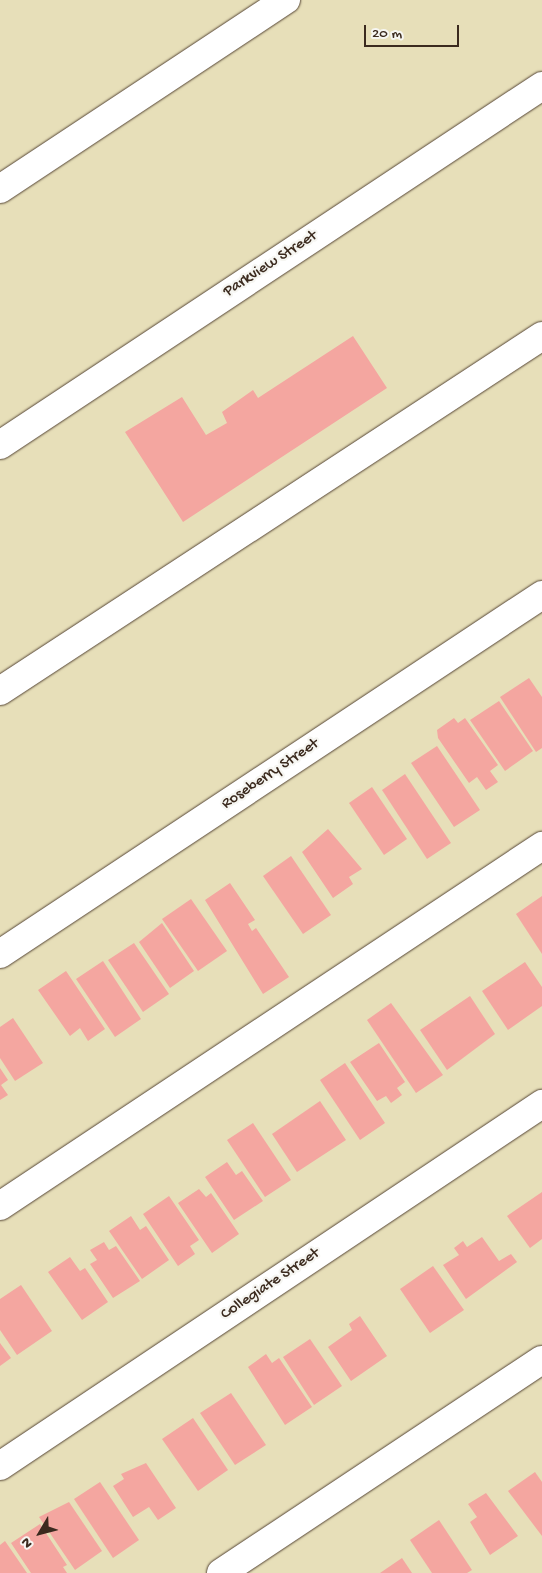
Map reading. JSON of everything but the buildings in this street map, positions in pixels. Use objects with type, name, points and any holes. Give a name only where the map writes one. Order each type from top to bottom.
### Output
[{"type":"street","points":[[0,189],[286,0]]},
{"type":"street","name":"Parkview Street","points":[[0,445],[542,86]]},
{"type":"street","points":[[0,691],[542,336]]},
{"type":"street","name":"Roseberry Street","points":[[0,954],[542,595]]},
{"type":"street","points":[[0,1206],[542,846]]},
{"type":"street","name":"Collegiate Street","points":[[0,1466],[542,1104]]},
{"type":"street","points":[[221,1573],[542,1360]]}]
